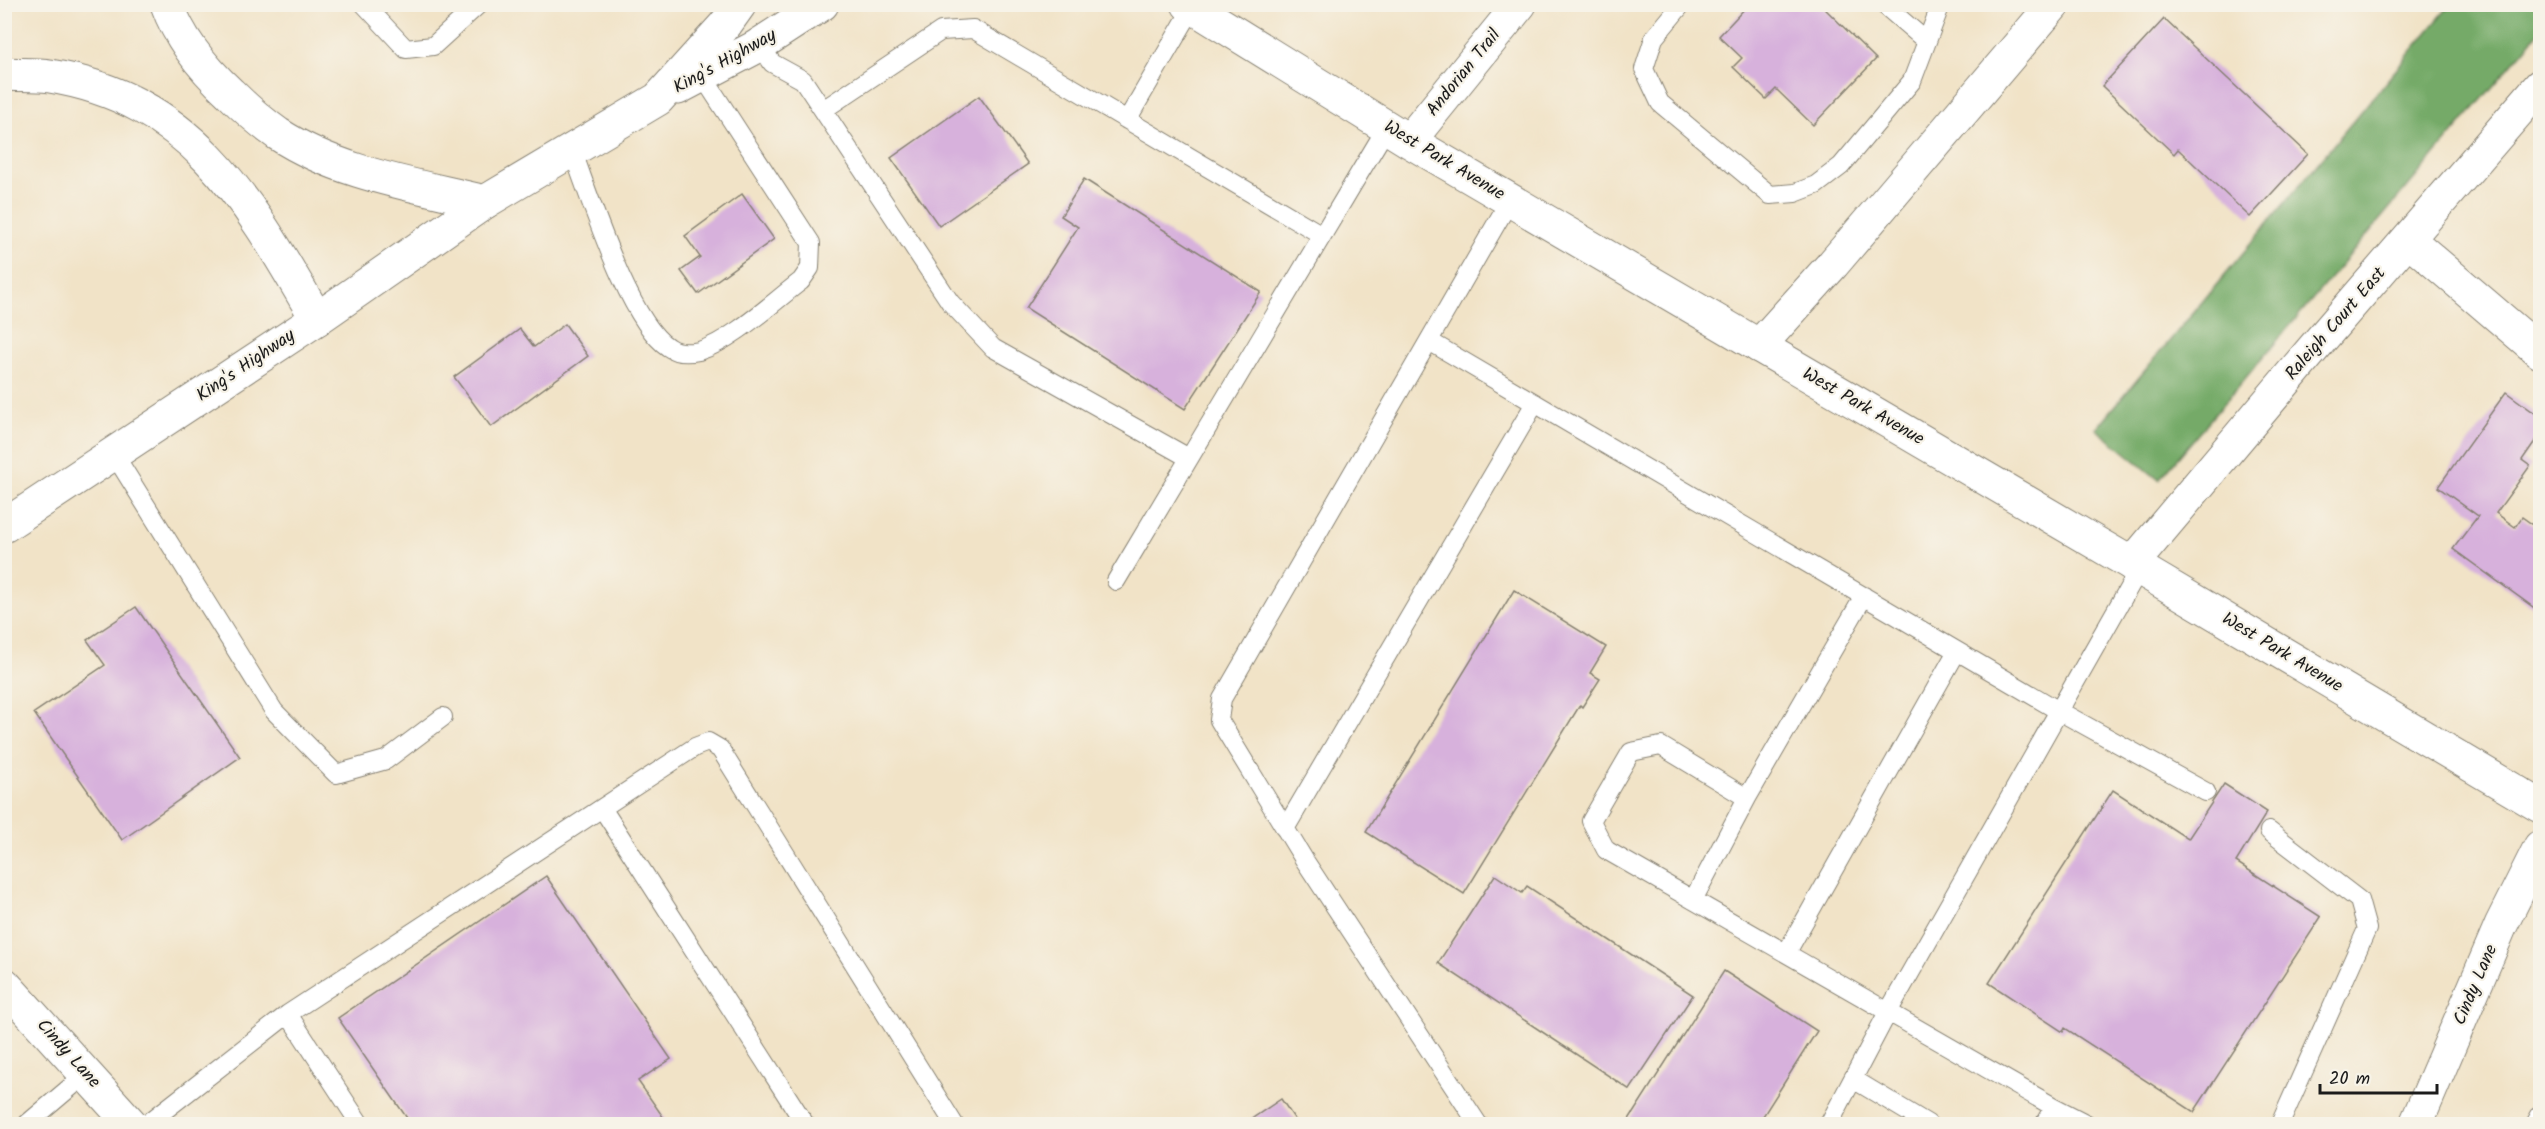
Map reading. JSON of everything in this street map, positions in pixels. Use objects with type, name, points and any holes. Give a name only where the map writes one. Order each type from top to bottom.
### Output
[{"type":"street","points":[[167,4],[192,50],[213,77],[258,120],[281,136],[333,162],[485,202]]},
{"type":"street","points":[[658,99],[725,25],[740,4]]},
{"type":"street","name":"King's Highway","points":[[4,526],[317,319],[485,202],[658,99],[760,44],[822,4]]},
{"type":"street","name":"Andorian Trail","points":[[1398,134],[1520,4]]},
{"type":"street","name":"West Park Avenue","points":[[1191,6],[1398,134],[2541,806]]},
{"type":"street","points":[[1759,345],[1833,264],[2040,10]]},
{"type":"street","points":[[4,74],[48,75],[82,83],[114,94],[180,132],[206,155],[236,188],[262,225],[317,319]]},
{"type":"street","name":"Raleigh Court East","points":[[2136,566],[2312,350],[2541,86]]},
{"type":"street","points":[[2409,240],[2541,352]]},
{"type":"street","name":"Cindy Lane","points":[[2416,1125],[2501,925],[2541,847]]},
{"type":"street","name":"Cindy Lane","points":[[4,984],[131,1125]]},
{"type":"lane","points":[[364,4],[406,49],[433,46],[479,4]]},
{"type":"lane","points":[[1682,4],[1654,38],[1644,69],[1660,103],[1770,195],[1795,193],[1816,184],[1841,166],[1911,81],[1941,4]]},
{"type":"lane","points":[[1883,4],[1926,40]]},
{"type":"lane","points":[[1127,120],[1191,6]]},
{"type":"lane","points":[[823,110],[941,31],[973,28],[1322,235]]},
{"type":"lane","points":[[760,44],[772,63],[803,80],[950,302],[993,348],[1189,458]]},
{"type":"lane","points":[[572,150],[628,293],[643,322],[668,347],[684,353],[698,351],[722,341],[801,281],[810,268],[811,243],[702,75]]},
{"type":"lane","points":[[1116,581],[1322,235],[1398,134]]},
{"type":"lane","points":[[1478,1125],[1285,829],[1219,720],[1222,699],[1510,200]]},
{"type":"lane","points":[[1428,341],[2059,711],[2206,792]]},
{"type":"lane","points":[[1285,829],[1535,403]]},
{"type":"lane","points":[[114,454],[274,711],[336,774],[386,760],[443,717]]},
{"type":"lane","points":[[1829,1125],[1888,1012],[2059,711],[2136,566]]},
{"type":"lane","points":[[1693,900],[1747,798],[1863,596]]},
{"type":"lane","points":[[1787,952],[1957,651]]},
{"type":"lane","points":[[147,1125],[288,1014],[695,747],[708,742],[720,749],[954,1125]]},
{"type":"lane","points":[[1747,798],[1661,746],[1631,752],[1591,821],[1606,850],[2087,1125]]},
{"type":"lane","points":[[602,808],[805,1125]]},
{"type":"lane","points":[[2268,831],[2359,900],[2367,929],[2280,1125]]},
{"type":"lane","points":[[288,1014],[360,1125]]},
{"type":"lane","points":[[27,1125],[86,1074]]},
{"type":"lane","points":[[1853,1079],[1928,1125]]},
{"type":"lane","points":[[2044,1125],[2054,1107]]},
{"type":"lane","points":[[2535,1125],[2541,1115]]},
{"type":"green space","points":[[2450,5],[2540,5],[2540,31],[2159,480],[2096,429]]},
{"type":"building","points":[[1749,4],[1820,4],[1876,59],[1813,125],[1776,89],[1766,99],[1733,67],[1742,58],[1719,36]]},
{"type":"building","points":[[2164,19],[2308,154],[2250,217],[2178,149],[2174,154],[2102,86]]},
{"type":"building","points":[[979,96],[1028,164],[939,226],[891,158]]},
{"type":"building","points":[[1084,179],[1261,292],[1185,409],[1026,308],[1078,227],[1061,216]]},
{"type":"building","points":[[742,194],[774,239],[698,294],[681,271],[700,257],[685,236]]},
{"type":"building","points":[[565,324],[588,356],[491,427],[454,377],[520,329],[534,347]]},
{"type":"building","points":[[2506,392],[2540,417],[2540,434],[2522,460],[2530,466],[2496,513],[2515,527],[2522,517],[2540,530],[2540,612],[2453,549],[2478,516],[2438,487]]},
{"type":"building","points":[[1514,590],[1606,647],[1590,673],[1600,679],[1582,707],[1580,705],[1464,894],[1366,832]]},
{"type":"building","points":[[136,607],[240,757],[122,840],[34,713],[105,665],[87,640]]},
{"type":"building","points":[[2224,784],[2267,812],[2236,862],[2321,917],[2194,1112],[2065,1028],[2063,1032],[1989,983],[2113,790],[2188,839]]},
{"type":"building","points":[[1495,875],[1522,893],[1527,886],[1693,995],[1630,1090],[1438,963]]},
{"type":"building","points":[[546,876],[671,1059],[638,1081],[668,1124],[411,1124],[338,1018]]},
{"type":"building","points":[[1724,971],[1817,1031],[1758,1124],[1626,1124]]},
{"type":"building","points":[[1281,1099],[1298,1124],[1253,1124],[1250,1120]]}]
